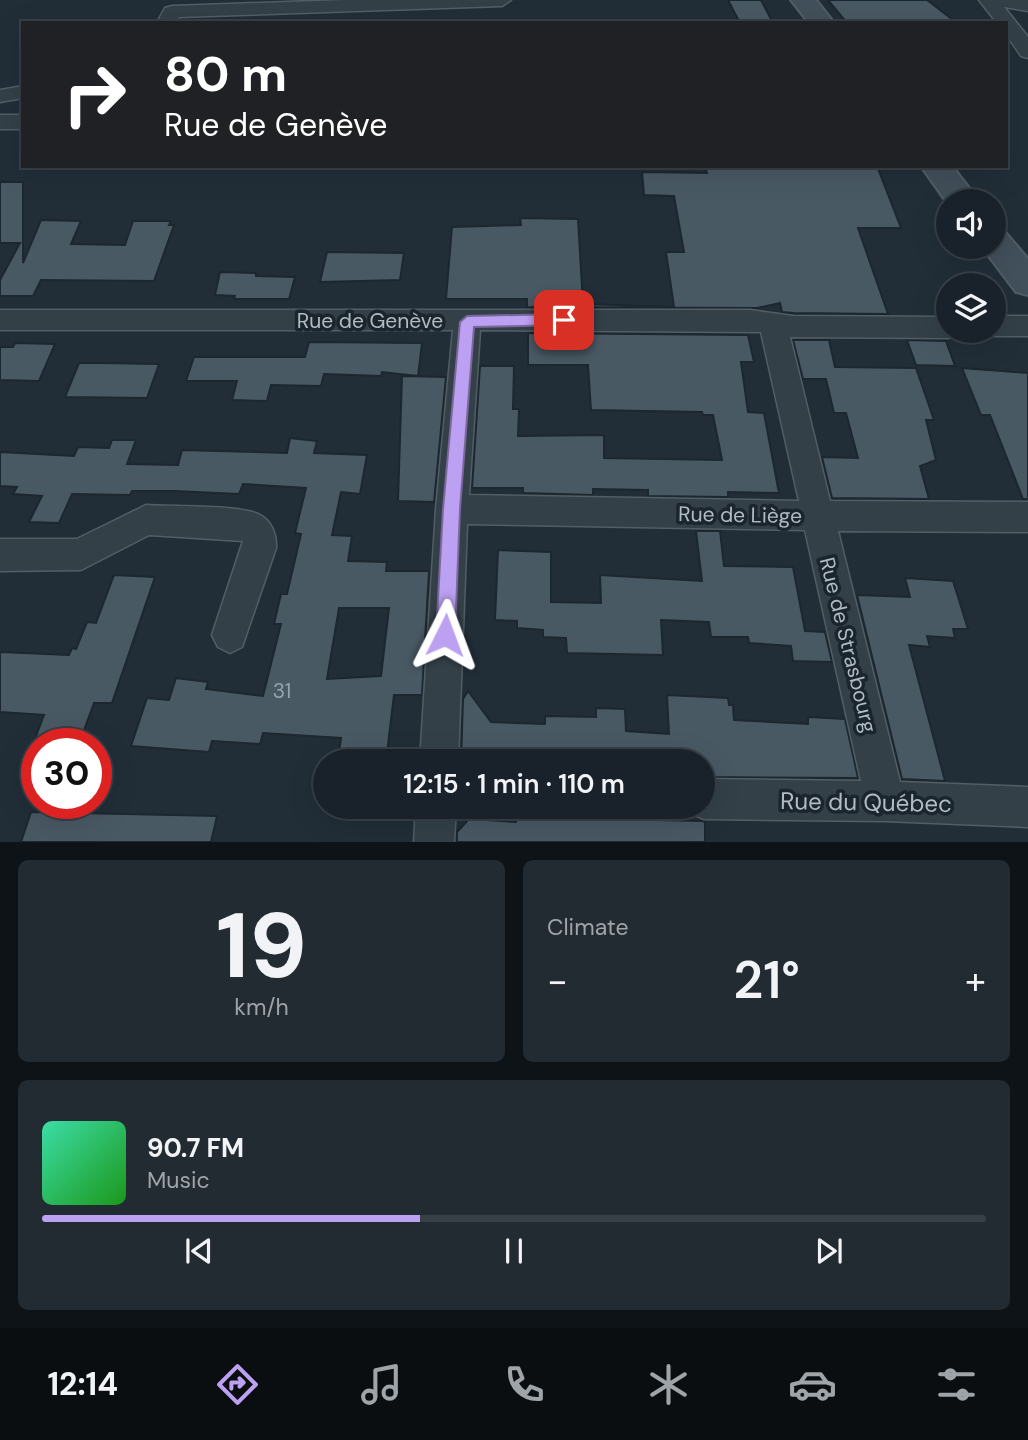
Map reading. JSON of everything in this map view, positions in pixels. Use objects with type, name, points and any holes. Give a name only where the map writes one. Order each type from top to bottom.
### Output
[{"type":"main road","points":[[803,0],[820,21]]},
{"type":"main road","points":[[938,168],[954,189]]},
{"type":"main road","points":[[1006,255],[1028,283]]},
{"type":"street","points":[[168,21],[172,12],[502,0]]},
{"type":"street","points":[[988,0],[1006,21]]},
{"type":"street","points":[[995,0],[1028,5]]},
{"type":"street","points":[[1008,23],[1028,52]]},
{"type":"street","points":[[0,96],[21,92]]},
{"type":"street","points":[[0,122],[21,122]]},
{"type":"street","name":"Rue de Genève","points":[[0,320],[750,320],[774,325],[936,327]]},
{"type":"street","points":[[440,749],[452,509],[467,322]]},
{"type":"street","name":"Rue de Strasbourg","points":[[774,325],[816,516],[885,801]]},
{"type":"street","points":[[1006,327],[1028,326]]},
{"type":"street","name":"Rue de Liège","points":[[452,509],[1028,517]]},
{"type":"street","points":[[0,555],[81,554],[146,520],[249,526],[257,531],[261,539],[230,635]]},
{"type":"street","name":"Rue du Québec","points":[[715,799],[885,801],[1028,807]]},
{"type":"street","points":[[435,842],[436,819]]},
{"type":"building","points":[[728,0],[761,0],[772,21],[739,21]]},
{"type":"building","points":[[828,0],[927,0],[954,21],[845,21]]},
{"type":"building","points":[[706,168],[878,168],[901,228],[858,228],[888,314],[782,312],[780,303],[757,308],[527,307],[527,299],[446,299],[452,227],[521,225],[520,218],[578,219],[583,304],[674,307],[666,252],[684,252],[674,196],[644,195],[642,172],[707,173]]},
{"type":"building","points":[[0,182],[23,182],[23,263],[41,220],[81,221],[71,244],[125,245],[133,221],[171,221],[169,225],[174,225],[154,281],[41,280],[33,296],[0,296],[0,280],[20,243],[0,243]]},
{"type":"building","points":[[327,252],[404,253],[400,280],[320,282]]},
{"type":"building","points":[[220,272],[295,277],[289,299],[234,299],[235,296],[215,295]]},
{"type":"building","points":[[528,333],[748,335],[754,362],[741,362],[748,412],[764,413],[779,493],[728,492],[728,497],[648,496],[648,490],[593,489],[593,495],[523,493],[523,488],[472,488],[480,366],[514,366],[513,409],[519,409],[518,436],[604,435],[604,458],[722,460],[713,415],[703,415],[702,412],[591,410],[588,365],[528,365]]},
{"type":"building","points":[[793,340],[829,340],[835,367],[916,368],[934,420],[926,420],[936,460],[920,466],[929,499],[832,498],[822,457],[858,458],[846,413],[834,413],[826,379],[803,379]]},
{"type":"building","points":[[907,340],[947,343],[955,366],[916,365]]},
{"type":"building","points":[[309,342],[422,343],[418,376],[382,372],[381,376],[324,374],[321,386],[271,385],[267,401],[232,400],[237,381],[186,381],[194,357],[305,357]]},
{"type":"building","points":[[15,343],[55,344],[39,381],[0,380],[0,347],[13,347]]},
{"type":"building","points":[[79,363],[159,364],[147,398],[65,397]]},
{"type":"building","points":[[962,368],[1028,373],[1028,499],[1023,499],[990,415],[981,415]]},
{"type":"building","points":[[402,376],[446,377],[434,502],[398,501]]},
{"type":"building","points":[[290,438],[317,441],[314,453],[367,455],[360,494],[341,492],[332,535],[352,536],[348,561],[387,562],[386,571],[429,571],[422,695],[394,695],[387,749],[340,749],[341,738],[263,733],[260,744],[212,741],[209,752],[131,746],[147,698],[169,700],[176,678],[208,682],[206,689],[263,696],[281,624],[274,624],[281,594],[287,594],[301,534],[295,533],[306,488],[243,484],[239,494],[132,491],[130,495],[72,494],[59,523],[29,522],[42,496],[13,494],[17,487],[0,486],[0,452],[74,456],[78,447],[109,448],[112,440],[136,440],[127,464],[178,465],[182,450],[287,453]],"holes":[[[339,608],[389,608],[381,676],[327,679]]]},
{"type":"building","points":[[696,531],[720,531],[724,566],[793,567],[805,631],[825,632],[832,662],[793,661],[791,646],[749,643],[748,637],[711,637],[709,622],[661,620],[663,655],[567,653],[566,638],[543,637],[543,630],[517,628],[517,621],[495,620],[498,550],[551,552],[551,602],[601,603],[600,575],[702,581]]},
{"type":"building","points":[[114,575],[155,577],[112,703],[94,703],[85,728],[39,728],[44,715],[0,712],[0,652],[69,655],[72,648],[76,649],[87,622],[96,623]]},
{"type":"building","points":[[905,578],[953,581],[968,629],[953,629],[955,638],[927,636],[930,647],[909,645],[945,781],[902,779],[857,595],[910,597]]},
{"type":"building","points":[[468,691],[491,722],[545,724],[545,716],[596,717],[596,708],[625,709],[626,731],[669,734],[667,695],[728,698],[729,705],[733,705],[734,720],[808,724],[808,717],[845,719],[858,778],[715,777],[715,749],[461,749],[463,699]]},
{"type":"building","points":[[112,814],[217,816],[211,842],[21,842],[29,819],[112,819]]},
{"type":"building","points":[[469,819],[516,822],[517,819],[702,821],[705,822],[705,842],[457,842],[457,832]]},
{"type":"route","points":[[445,635],[467,322],[490,319],[564,320]]}]
